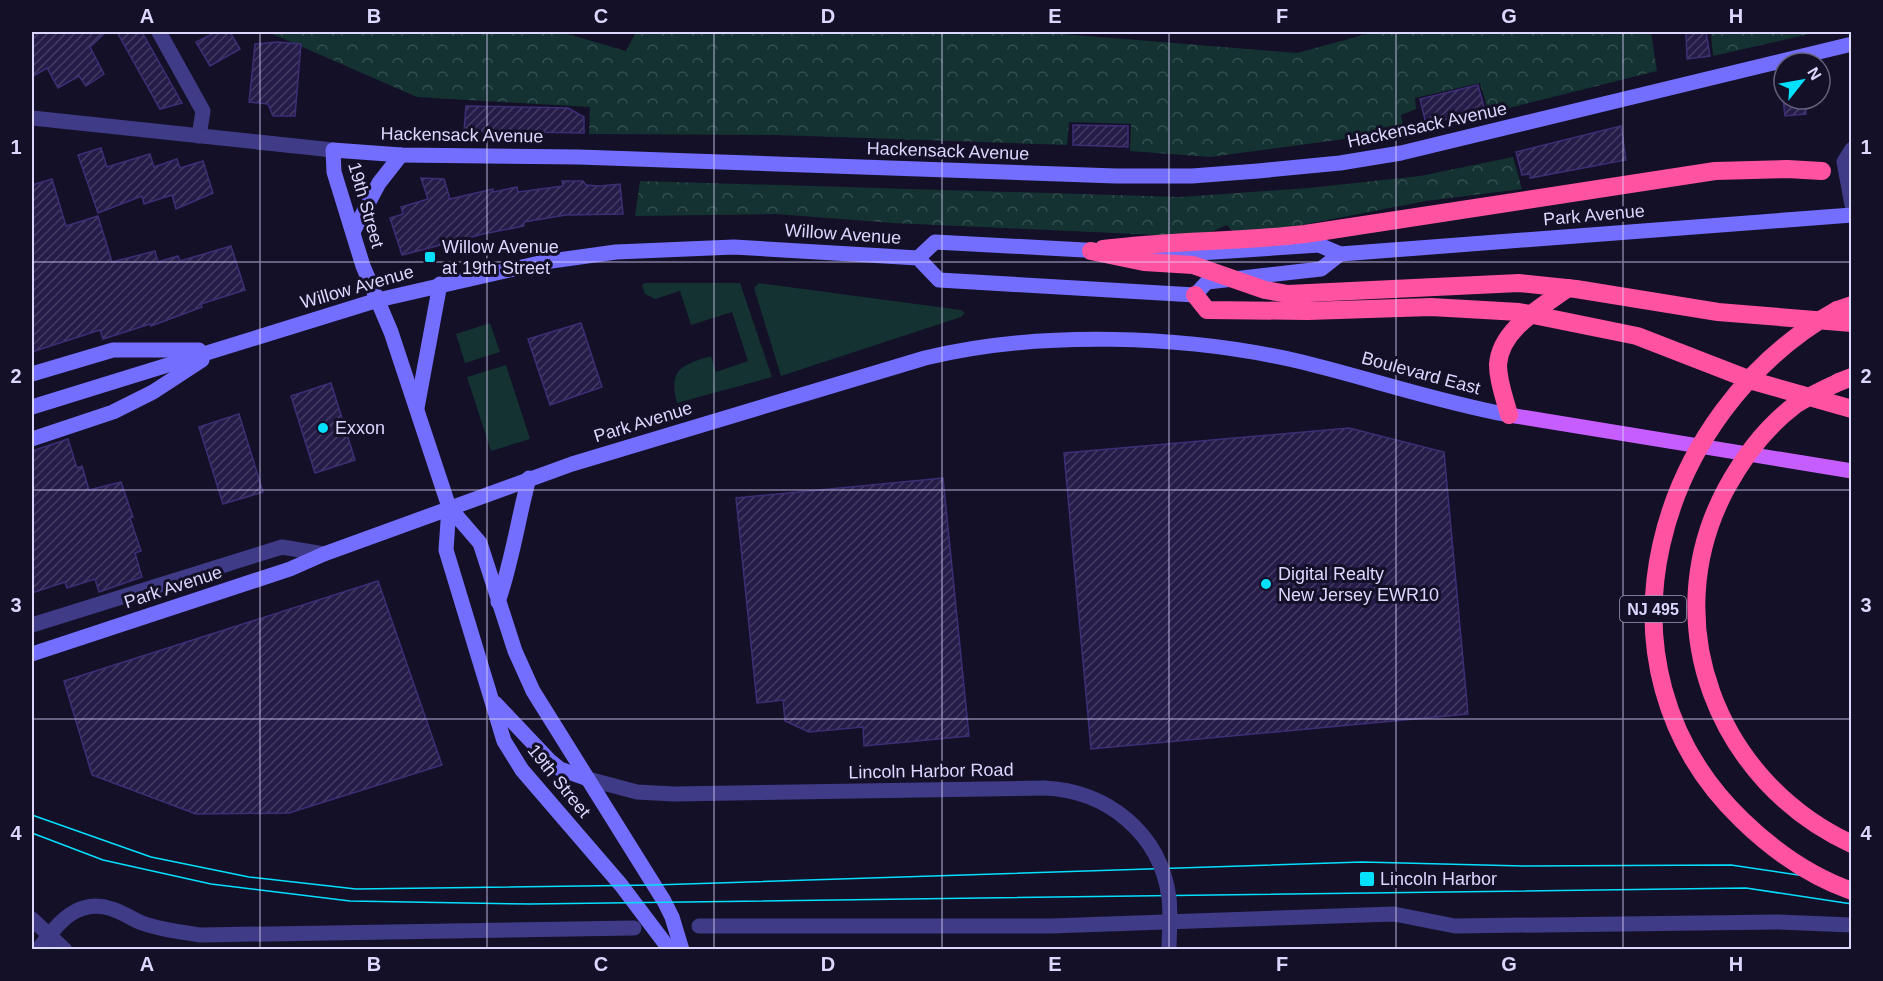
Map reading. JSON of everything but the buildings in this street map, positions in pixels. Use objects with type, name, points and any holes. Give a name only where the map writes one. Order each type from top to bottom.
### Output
[{"type":"highway","points":[[1091,251],[1140,244],[1249,240],[1305,234],[1716,171],[1788,169],[1822,171]]},
{"type":"highway","points":[[1091,251],[1144,262],[1193,265],[1279,293],[1306,295],[1491,283],[1568,288],[1718,312],[1851,323]]},
{"type":"highway","points":[[1509,415],[1499,374],[1500,351],[1518,326],[1568,288]]},
{"type":"highway","points":[[1195,295],[1207,310],[1476,308],[1532,314],[1637,336],[1753,381],[1851,409]]},
{"type":"highway","name":"NJ 495","points":[[1844,308],[1813,324],[1771,359],[1726,410],[1694,456],[1670,508],[1662,532],[1655,574],[1653,611],[1658,664],[1665,692],[1686,744],[1715,791],[1752,830],[1778,851],[1819,878],[1851,891]]},
{"type":"highway","name":"NJ 495","points":[[1845,379],[1797,405],[1781,417],[1753,447],[1731,480],[1715,512],[1704,548],[1697,624],[1708,683],[1737,747],[1761,778],[1791,807],[1823,830],[1851,844]]},
{"type":"main road","name":"Hackensack Avenue","points":[[333,150],[401,155],[579,157],[1116,176],[1192,176],[1340,163],[1411,151],[1851,44]]},
{"type":"main road","name":"19th Street","points":[[333,150],[334,172],[352,232],[450,507],[480,543],[515,651],[533,691],[664,901],[672,917],[682,950]]},
{"type":"main road","points":[[352,232],[379,183],[401,155]]},
{"type":"main road","name":"Park Avenue","points":[[1091,251],[1184,254],[1320,245],[1340,254],[1851,215]]},
{"type":"main road","name":"Willow Avenue","points":[[918,258],[935,242],[1091,251]]},
{"type":"main road","name":"Willow Avenue","points":[[32,407],[378,300],[440,284],[584,255],[647,250],[768,248],[918,258],[939,280],[1195,295]]},
{"type":"main road","name":"Park Avenue","points":[[1195,295],[1207,282],[1321,269],[1340,254]]},
{"type":"main road","points":[[416,410],[440,284]]},
{"type":"main road","name":"Boulevard East","points":[[978,347],[1090,340],[1215,346],[1302,362],[1509,415],[1851,471]]},
{"type":"main road","name":"Park Avenue","points":[[32,654],[290,569],[324,554],[529,478],[926,358],[978,347]]},
{"type":"main road","points":[[32,374],[113,350],[218,351]]},
{"type":"main road","points":[[32,440],[113,412],[153,392],[218,351]]},
{"type":"main road","points":[[498,602],[508,575],[509,556],[529,478]]},
{"type":"main road","name":"19th Street","points":[[450,507],[446,550],[504,741],[522,770],[621,885],[670,950]]},
{"type":"main road","points":[[492,699],[549,760],[560,769],[588,779]]},
{"type":"street","points":[[159,32],[203,111],[199,136]]},
{"type":"street","name":"Hackensack Avenue","points":[[32,118],[333,150]]},
{"type":"street","points":[[1851,149],[1844,162],[1851,205]]},
{"type":"street","name":"Park Avenue","points":[[32,625],[282,547],[324,554]]},
{"type":"street","name":"Lincoln Harbor Road","points":[[588,779],[637,792],[674,794],[1044,788],[1068,790],[1091,797],[1114,809],[1134,824],[1150,846],[1162,872],[1168,897],[1170,950]]},
{"type":"street","points":[[38,950],[65,917],[79,908],[93,905],[111,909],[164,930],[201,935],[634,928]]},
{"type":"street","points":[[699,926],[1051,926],[1394,914],[1455,926],[1778,922],[1851,925]]},
{"type":"street","points":[[32,919],[65,950]]},
{"type":"green space","points":[[268,32],[561,32],[626,51],[636,32],[1039,32],[1297,53],[1374,32],[1651,32],[1657,71],[1489,113],[1480,83],[1415,98],[1416,109],[1401,115],[1404,131],[1210,157],[1130,151],[1131,124],[1069,122],[1067,145],[777,135],[589,134],[590,107],[417,97]]},
{"type":"green space","points":[[1711,32],[1818,32],[1713,56]]},
{"type":"green space","points":[[1513,157],[1522,189],[1426,201],[1276,230],[1234,233],[1227,225],[1211,232],[1178,236],[893,223],[776,214],[635,216],[640,181],[1181,197],[1309,188],[1420,176]]},
{"type":"green space","points":[[645,283],[740,283],[772,377],[677,403],[674,383],[676,376],[685,366],[711,356],[716,372],[748,361],[732,312],[691,325],[680,291],[655,299],[645,294],[642,285]]},
{"type":"green space","points":[[759,283],[961,310],[965,313],[961,317],[781,376],[754,288]]},
{"type":"green space","points":[[490,323],[500,352],[465,363],[456,334]]},
{"type":"green space","points":[[506,365],[530,439],[491,451],[467,377]]},
{"type":"tram line","points":[[32,815],[151,857],[249,877],[356,889],[654,885],[1362,862],[1523,866],[1731,865],[1852,883]]},
{"type":"tram line","points":[[32,833],[103,860],[211,884],[350,901],[530,904],[1746,888],[1852,904]]},
{"type":"place","name":"Willow Avenue at 19th Street","points":[[430,257]]},
{"type":"place","name":"Exxon","points":[[323,428]]},
{"type":"place","name":"Digital Realty New Jersey EWR10","points":[[1266,584]]},
{"type":"place","name":"Lincoln Harbor","points":[[1367,879]]}]
